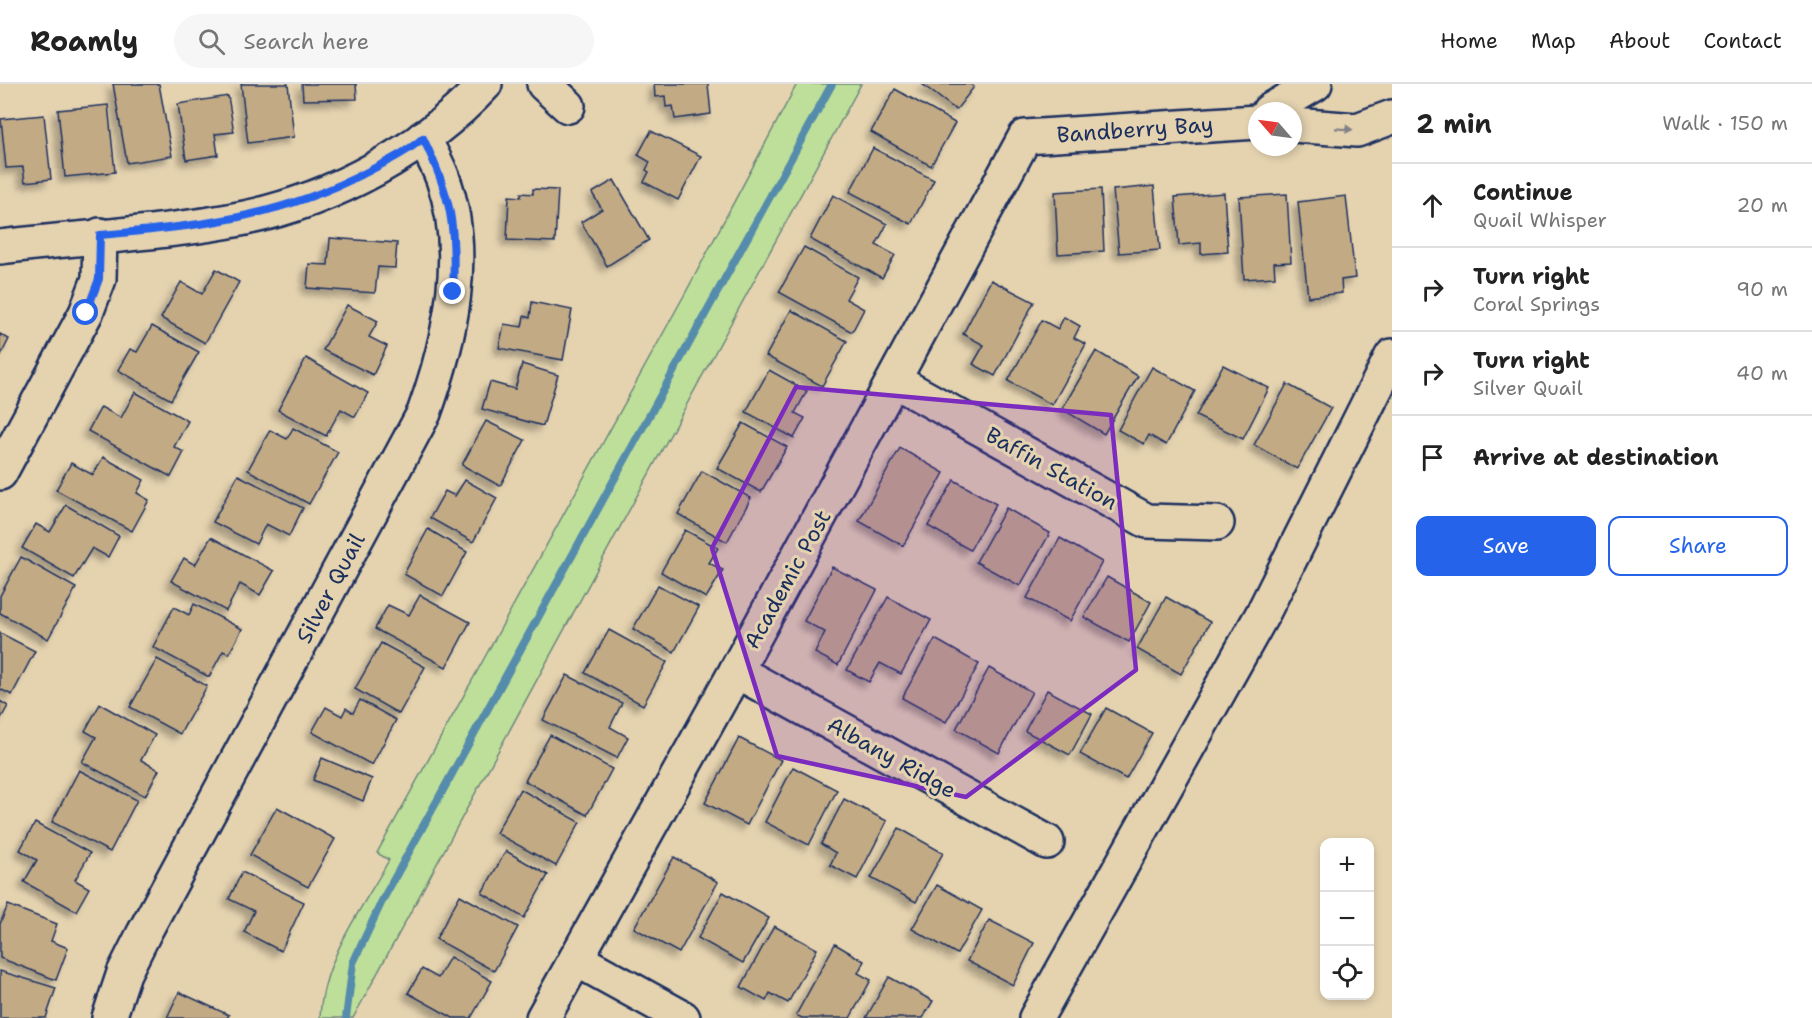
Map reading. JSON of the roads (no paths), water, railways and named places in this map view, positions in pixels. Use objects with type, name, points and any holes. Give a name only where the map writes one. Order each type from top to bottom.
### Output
[{"type":"street","points":[[0,247],[196,226],[246,217],[296,204],[343,185],[388,161],[423,138],[485,84]]},
{"type":"street","points":[[544,84],[568,106]]},
{"type":"street","name":"Bandberry Bay","points":[[1284,102],[1315,84]]},
{"type":"street","points":[[1302,126],[1357,130],[1392,117]]},
{"type":"street","name":"Bandberry Bay","points":[[1025,137],[1248,119]]},
{"type":"street","name":"Academic Post","points":[[543,1018],[896,381],[1025,137]]},
{"type":"street","name":"Silver Quail","points":[[109,1018],[124,973],[144,933],[424,413],[438,374],[448,333],[455,251],[451,209],[443,179],[423,138]]},
{"type":"street","points":[[0,474],[86,313],[99,279],[100,235]]},
{"type":"street","points":[[1036,1018],[1263,613],[1392,356]]},
{"type":"street","name":"Baffin Station","points":[[896,381],[1147,521],[1217,523]]},
{"type":"street","name":"Albany Ridge","points":[[736,671],[1047,842]]},
{"type":"street","points":[[576,959],[683,1018]]},
{"type":"waterway","points":[[346,1018],[353,963],[383,899],[832,84]]}]
